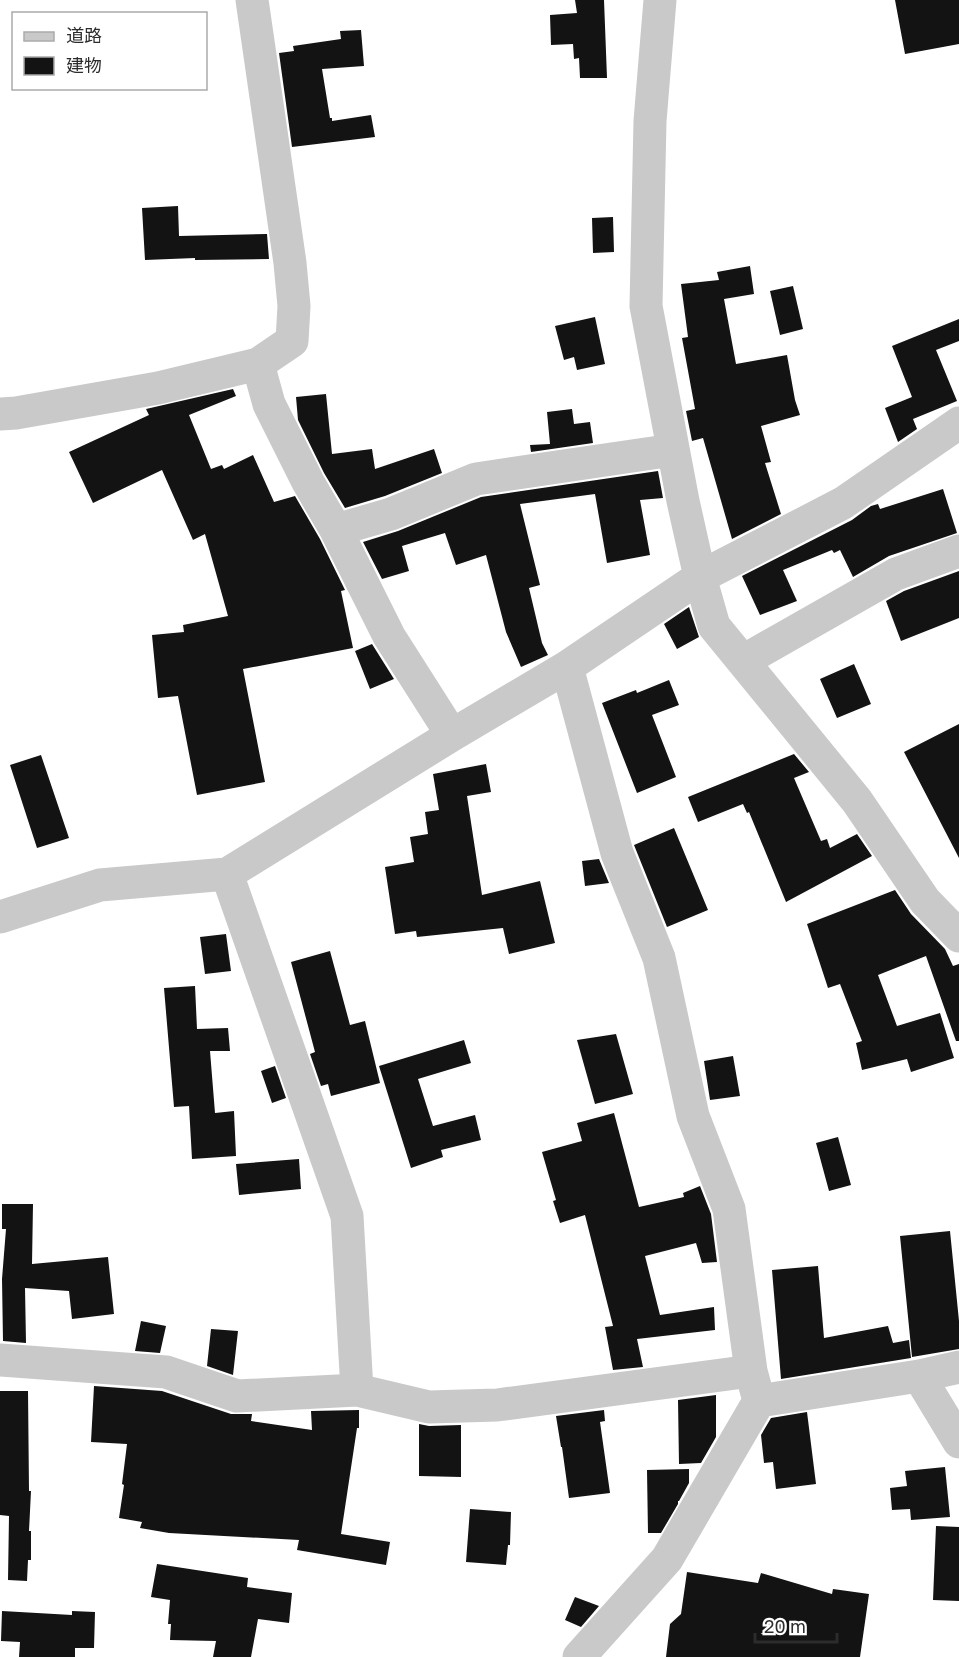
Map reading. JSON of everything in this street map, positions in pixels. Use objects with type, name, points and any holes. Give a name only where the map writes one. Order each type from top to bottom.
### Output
[{"type":"street","points":[[0,414],[158,388],[258,364],[292,341],[294,306],[290,263],[252,0]]},
{"type":"street","points":[[660,0],[650,121],[646,306],[683,501],[714,626],[857,801],[926,901],[959,936]]},
{"type":"street","points":[[258,364],[269,405],[308,482],[336,530],[389,636],[452,735]]},
{"type":"street","points":[[2,910],[100,885],[227,874],[567,667],[700,577],[843,503],[959,423]]},
{"type":"street","points":[[336,530],[391,514],[476,479],[673,450]]},
{"type":"street","points":[[743,661],[896,574],[959,551]]},
{"type":"street","points":[[567,667],[617,853],[659,958],[693,1116],[729,1209],[755,1386],[667,1558],[579,1657]]},
{"type":"street","points":[[227,874],[347,1216],[357,1390]]},
{"type":"street","points":[[0,1360],[166,1372],[237,1396],[357,1390],[429,1407],[497,1406],[919,1376],[959,1368]]},
{"type":"street","points":[[919,1376],[959,1442]]},
{"type":"building","points":[[575,0],[604,0],[607,78],[580,78],[579,58],[574,59],[573,44],[551,45],[550,15],[577,13]]},
{"type":"building","points":[[895,0],[959,0],[959,44],[905,54]]},
{"type":"building","points":[[361,30],[364,66],[322,69],[332,121],[371,115],[375,137],[292,147],[279,53],[294,51],[293,46],[341,39],[340,31]]},
{"type":"building","points":[[178,206],[179,236],[267,234],[269,259],[145,260],[142,208]]},
{"type":"building","points":[[613,217],[614,252],[593,253],[592,218]]},
{"type":"building","points":[[750,266],[754,294],[724,299],[736,364],[787,355],[800,415],[761,426],[771,462],[765,463],[781,514],[732,539],[703,438],[692,441],[686,411],[695,409],[682,338],[688,337],[681,284],[719,280],[717,272]]},
{"type":"building","points":[[793,286],[803,329],[780,335],[770,291]]},
{"type":"building","points":[[595,317],[605,364],[577,370],[574,357],[564,360],[555,326]]},
{"type":"building","points":[[959,319],[959,341],[936,350],[957,401],[913,419],[917,429],[898,442],[885,408],[912,397],[892,346]]},
{"type":"building","points":[[233,389],[236,396],[189,415],[211,469],[222,465],[224,469],[253,455],[274,502],[295,496],[320,539],[345,590],[341,591],[353,648],[243,669],[265,782],[197,795],[178,696],[158,698],[152,635],[184,632],[183,625],[228,616],[205,534],[193,540],[162,470],[93,503],[69,452],[149,415],[146,409]]},
{"type":"building","points":[[326,394],[332,454],[372,449],[375,469],[434,449],[442,473],[385,496],[345,508],[324,473],[298,420],[296,397]]},
{"type":"building","points":[[572,409],[574,424],[590,422],[593,443],[531,452],[530,445],[550,444],[547,412]]},
{"type":"building","points":[[658,471],[663,498],[640,500],[650,555],[607,563],[595,494],[520,504],[540,585],[529,588],[542,643],[548,655],[521,667],[506,632],[486,555],[456,565],[445,533],[402,546],[409,571],[382,579],[363,542],[398,531],[481,497]]},
{"type":"building","points":[[943,489],[957,533],[889,556],[853,577],[840,550],[834,553],[832,550],[783,570],[797,601],[760,615],[742,576],[852,520],[871,506],[878,504],[880,509]]},
{"type":"building","points":[[959,571],[959,618],[901,641],[886,601],[904,591]]},
{"type":"building","points":[[689,607],[699,637],[677,649],[664,624]]},
{"type":"building","points":[[372,644],[394,679],[370,689],[355,651]]},
{"type":"building","points":[[854,664],[871,704],[837,718],[820,679]]},
{"type":"building","points":[[669,680],[679,705],[652,715],[676,777],[637,793],[602,703],[636,690],[637,693]]},
{"type":"building","points":[[959,724],[959,858],[904,752]]},
{"type":"building","points":[[794,754],[809,772],[794,778],[821,841],[827,839],[830,848],[857,834],[872,856],[786,902],[749,812],[747,813],[743,804],[698,822],[688,797]]},
{"type":"building","points":[[41,755],[69,838],[37,848],[10,765]]},
{"type":"building","points":[[486,764],[491,792],[467,796],[482,895],[540,881],[555,943],[509,954],[503,928],[417,937],[416,931],[395,934],[385,867],[414,862],[410,837],[428,834],[425,812],[439,810],[433,774]]},
{"type":"building","points":[[674,828],[708,910],[667,927],[634,845]]},
{"type":"building","points":[[599,859],[609,883],[585,886],[582,861]]},
{"type":"building","points":[[895,890],[911,914],[945,949],[953,966],[959,964],[959,1041],[956,1041],[926,956],[878,975],[897,1026],[940,1013],[954,1058],[911,1072],[907,1059],[862,1070],[856,1043],[862,1041],[840,984],[828,988],[807,924]]},
{"type":"building","points":[[226,934],[231,971],[205,974],[200,937]]},
{"type":"building","points":[[330,951],[350,1025],[365,1021],[380,1083],[331,1096],[328,1084],[321,1086],[310,1054],[315,1052],[291,962]]},
{"type":"building","points":[[195,986],[197,1029],[228,1028],[230,1051],[210,1051],[215,1113],[234,1111],[236,1156],[192,1159],[189,1106],[174,1107],[164,988]]},
{"type":"building","points":[[616,1034],[633,1094],[595,1104],[577,1040]]},
{"type":"building","points":[[464,1040],[471,1063],[418,1079],[433,1126],[475,1115],[481,1140],[441,1150],[443,1157],[411,1168],[379,1066]]},
{"type":"building","points":[[733,1056],[740,1096],[710,1100],[704,1061]]},
{"type":"building","points":[[275,1066],[286,1098],[272,1103],[261,1071]]},
{"type":"building","points":[[614,1113],[639,1207],[684,1197],[683,1193],[700,1186],[711,1214],[717,1262],[702,1263],[696,1243],[645,1256],[660,1315],[714,1307],[715,1330],[637,1339],[643,1367],[613,1370],[605,1327],[613,1326],[585,1215],[560,1223],[542,1152],[582,1141],[577,1123]]},
{"type":"building","points":[[838,1137],[851,1185],[829,1191],[816,1143]]},
{"type":"building","points":[[299,1159],[301,1189],[239,1195],[236,1164]]},
{"type":"building","points":[[2,1204],[33,1204],[32,1264],[108,1257],[114,1314],[72,1319],[69,1291],[25,1288],[26,1343],[3,1341],[2,1279],[6,1229],[2,1229]]},
{"type":"building","points":[[950,1231],[959,1321],[959,1349],[912,1357],[900,1236]]},
{"type":"building","points":[[818,1266],[824,1338],[888,1326],[893,1343],[909,1340],[911,1358],[781,1379],[772,1270]]},
{"type":"building","points":[[141,1321],[166,1326],[160,1353],[135,1351]]},
{"type":"building","points":[[211,1329],[238,1331],[233,1375],[207,1366]]},
{"type":"building","points":[[94,1386],[162,1391],[231,1414],[252,1414],[251,1421],[312,1430],[311,1411],[359,1410],[359,1428],[357,1428],[341,1534],[390,1542],[386,1565],[297,1550],[299,1540],[169,1533],[140,1528],[142,1522],[119,1518],[127,1444],[91,1442]]},
{"type":"building","points":[[0,1391],[28,1391],[31,1560],[28,1560],[27,1581],[8,1580],[9,1516],[0,1515]]},
{"type":"building","points":[[716,1395],[716,1437],[701,1463],[679,1464],[678,1400]]},
{"type":"building","points":[[604,1410],[605,1421],[600,1422],[610,1493],[569,1498],[556,1416]]},
{"type":"building","points":[[807,1412],[816,1484],[776,1489],[773,1462],[764,1463],[761,1435],[771,1418]]},
{"type":"building","points":[[419,1424],[461,1425],[461,1477],[419,1476]]},
{"type":"building","points":[[945,1467],[950,1517],[911,1520],[910,1509],[892,1510],[890,1488],[907,1486],[905,1471]]},
{"type":"building","points":[[689,1469],[689,1483],[661,1533],[648,1533],[647,1470]]},
{"type":"building","points":[[470,1509],[511,1512],[510,1545],[508,1545],[506,1565],[466,1562]]},
{"type":"building","points":[[936,1526],[959,1527],[959,1601],[933,1600]]},
{"type":"building","points":[[157,1564],[248,1578],[247,1587],[292,1593],[289,1623],[258,1619],[251,1657],[213,1657],[216,1641],[170,1640],[171,1624],[168,1624],[170,1600],[151,1597]]},
{"type":"building","points":[[687,1572],[758,1583],[761,1573],[832,1594],[833,1589],[869,1594],[860,1657],[666,1657],[670,1624],[681,1614]]},
{"type":"building","points":[[575,1597],[599,1606],[581,1627],[565,1620]]},
{"type":"building","points":[[2,1611],[72,1615],[72,1611],[95,1612],[94,1648],[75,1648],[75,1657],[19,1657],[20,1642],[1,1641]]}]
